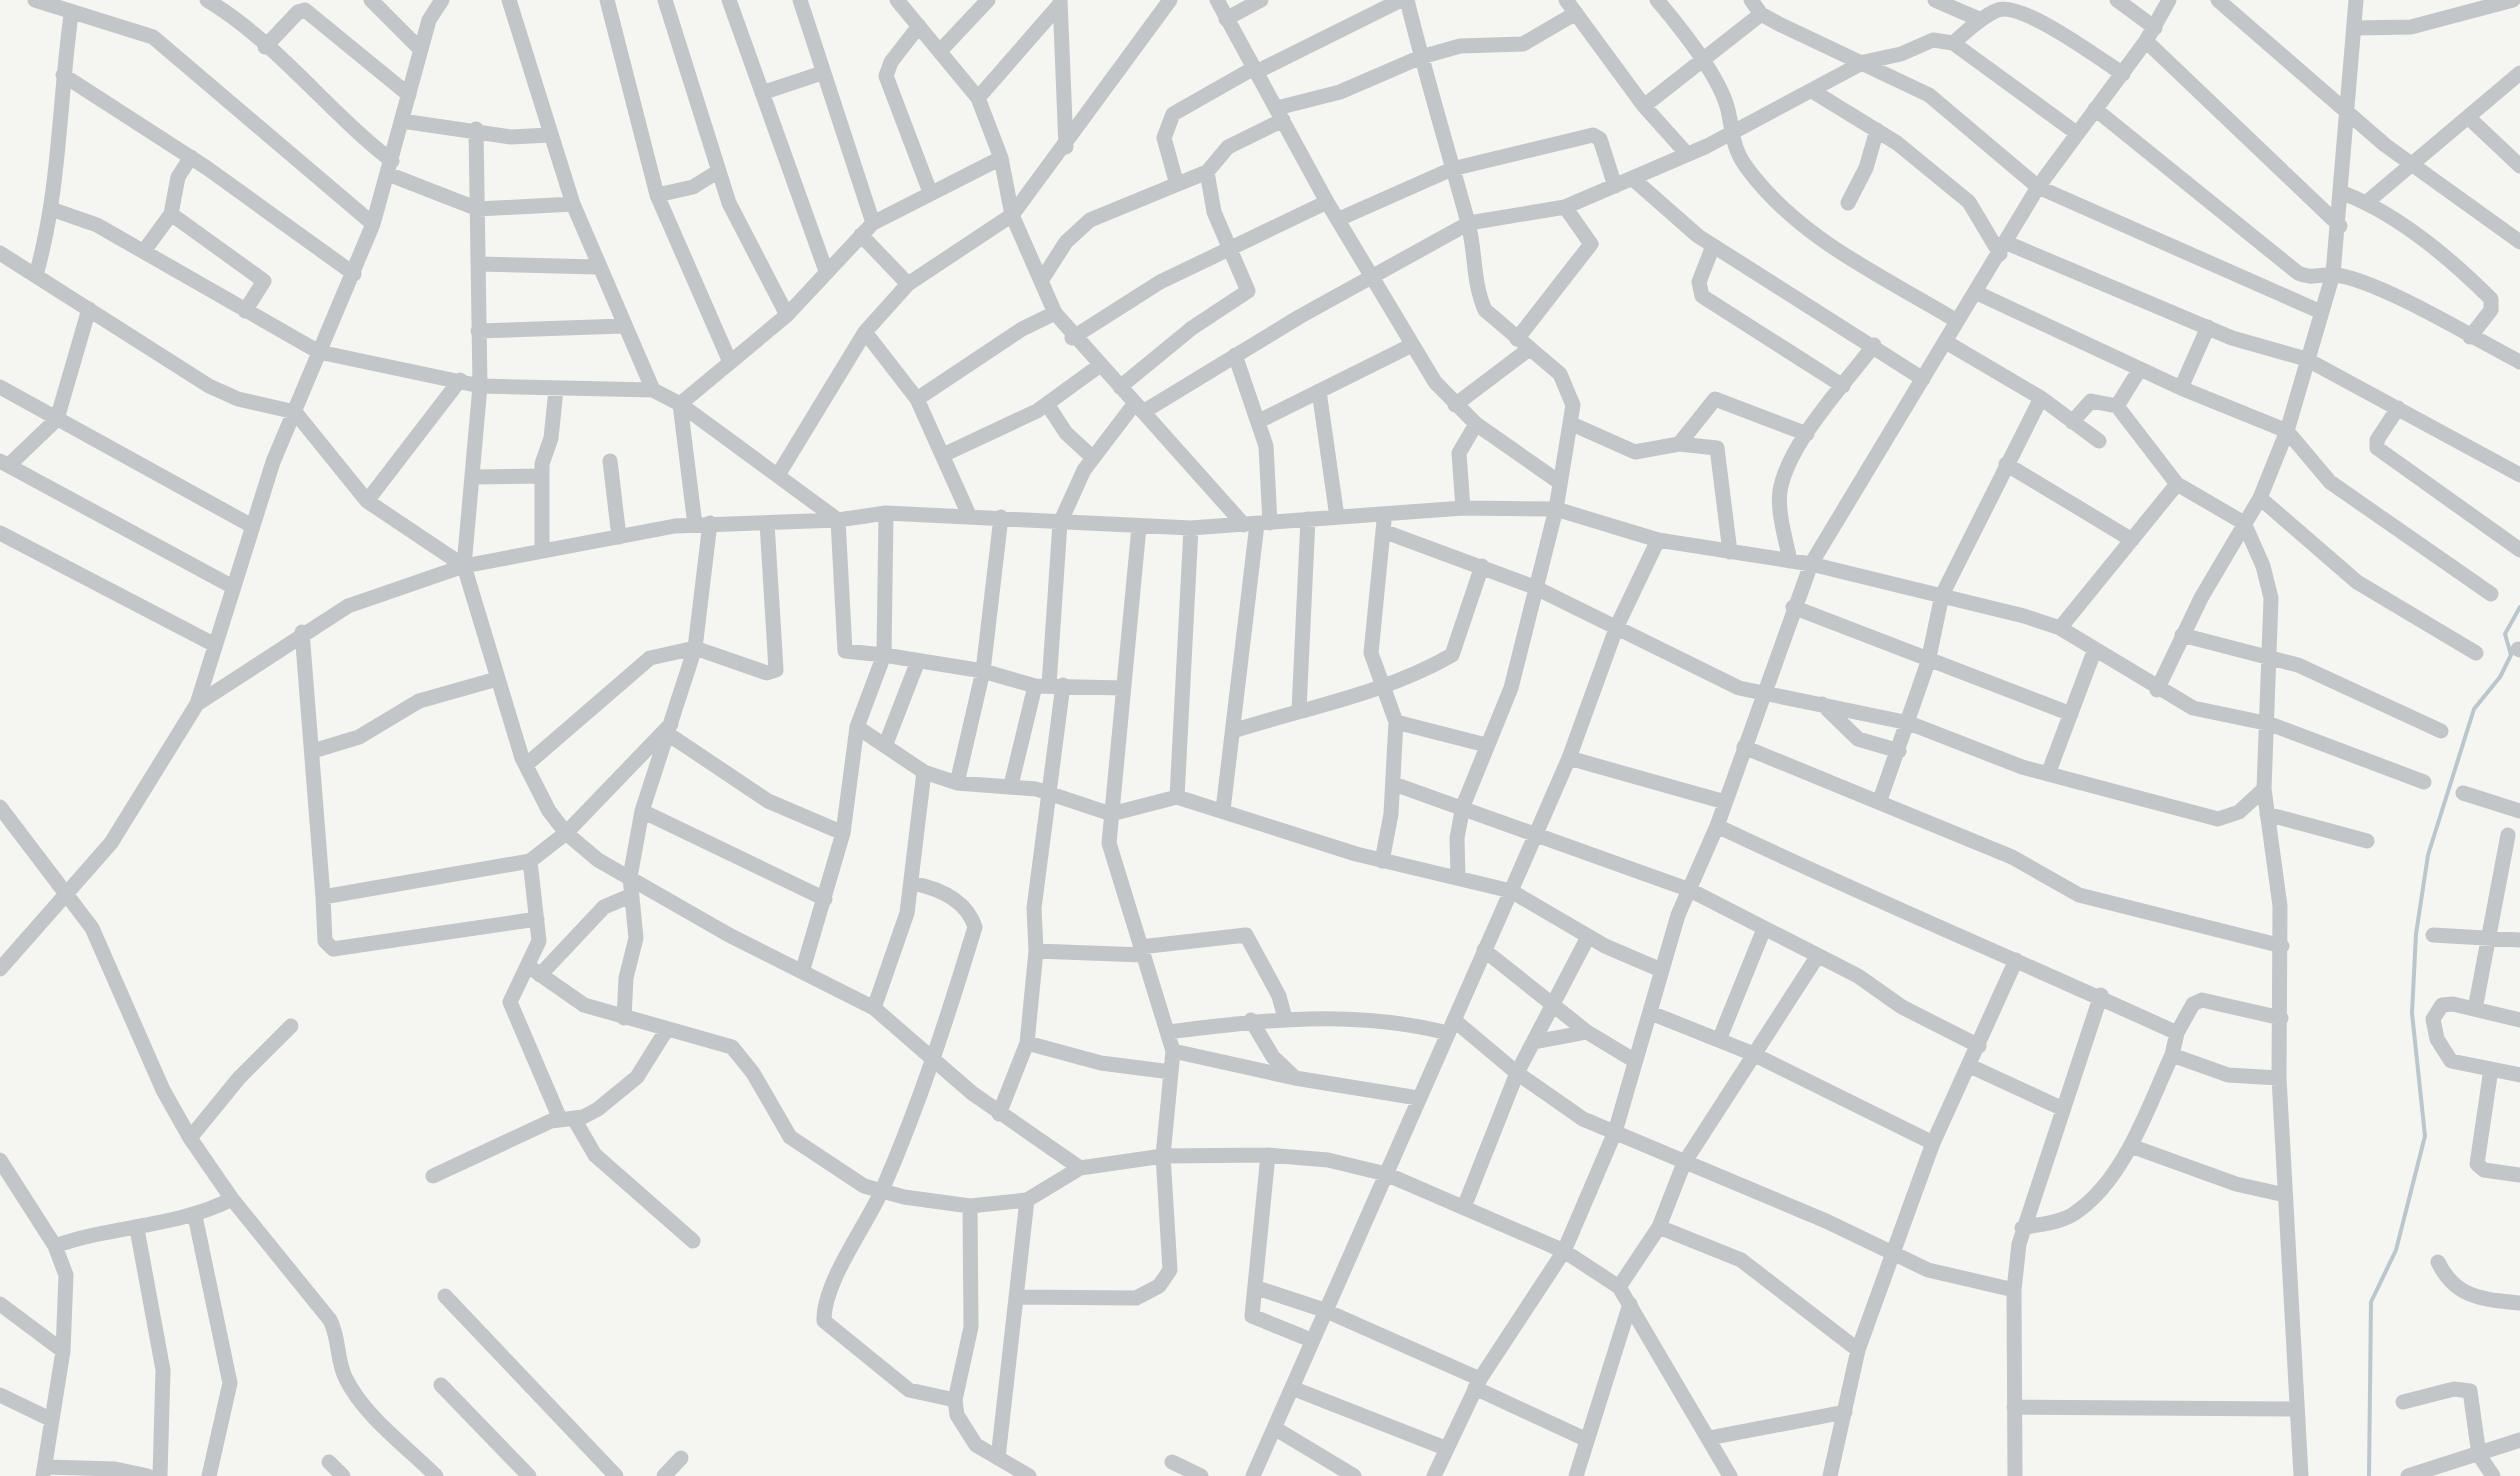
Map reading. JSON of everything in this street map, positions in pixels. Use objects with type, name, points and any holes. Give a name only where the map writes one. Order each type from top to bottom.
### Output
[{"type":"street","points":[[36,275],[54,210],[62,75],[79,16],[93,0]]},
{"type":"street","points":[[207,0],[265,47],[390,168],[478,209],[573,204]]},
{"type":"street","points":[[370,0],[421,50]]},
{"type":"street","points":[[0,969],[111,843],[197,704],[252,526],[372,224],[429,20],[442,0]]},
{"type":"street","points":[[509,0],[596,267],[653,390]]},
{"type":"street","points":[[607,0],[657,195],[730,362]]},
{"type":"street","points":[[665,0],[729,203],[787,315]]},
{"type":"street","points":[[729,0],[826,271]]},
{"type":"street","points":[[800,0],[867,229],[908,284]]},
{"type":"street","points":[[898,0],[978,98],[1001,158],[1012,215],[1054,313],[1072,338],[1139,408],[1257,524]]},
{"type":"street","points":[[940,50],[988,0]]},
{"type":"street","points":[[778,474],[865,332],[908,284],[1012,215],[1066,147],[1141,35],[1170,0]]},
{"type":"street","points":[[1217,0],[1328,202],[1376,276],[1412,345],[1455,406],[1559,482]]},
{"type":"street","points":[[1226,19],[1261,0]]},
{"type":"street","points":[[1176,182],[1164,138],[1173,114],[1255,70],[1404,0],[1469,223],[1478,296],[1485,310],[1560,374],[1569,389],[1572,424],[1556,510],[1511,688],[1463,806],[1457,838],[1458,878]]},
{"type":"street","points":[[1657,0],[1702,62],[1728,110],[1729,132],[1746,167],[1804,227],[1846,258],[1957,321]]},
{"type":"street","points":[[1751,0],[1761,14],[1864,62],[1954,112],[2038,187],[2322,312]]},
{"type":"street","points":[[1935,0],[1968,6],[1981,20]]},
{"type":"street","points":[[2117,0],[2340,226]]},
{"type":"street","points":[[2218,0],[2412,166],[2520,242]]},
{"type":"street","points":[[2158,690],[2182,635],[2260,498],[2287,431],[2334,274],[2344,193],[2356,0]]},
{"type":"street","points":[[2356,28],[2410,27],[2513,0]]},
{"type":"street","points":[[37,1],[153,37],[372,224]]},
{"type":"street","points":[[1434,1476],[1478,1383],[1564,1250],[1615,1132],[1661,970],[1811,564],[2038,187],[2123,74],[2170,1]]},
{"type":"street","points":[[978,98],[1060,2]]},
{"type":"street","points":[[1060,2],[1066,147]]},
{"type":"street","points":[[1040,281],[1066,242],[1090,220],[1206,172],[1228,146],[1280,114],[1421,57],[1460,46],[1523,44],[1571,6],[1644,106],[1687,154]]},
{"type":"street","points":[[265,47],[298,12],[305,10],[409,96]]},
{"type":"street","points":[[1953,43],[1996,10],[2015,10],[2123,74]]},
{"type":"street","points":[[1644,106],[1761,14]]},
{"type":"street","points":[[920,26],[891,62],[886,76],[930,192]]},
{"type":"street","points":[[1000,1114],[1027,1043],[1036,951],[1034,908],[1052,795],[1049,685],[1060,523],[1092,457],[1139,408],[1469,223],[1565,207],[1687,154],[1814,92],[1864,62],[1901,54],[1934,40],[1953,43],[2076,132]]},
{"type":"street","points":[[762,94],[822,74]]},
{"type":"street","points":[[62,75],[191,158],[354,274]]},
{"type":"street","points":[[2366,202],[2518,77]]},
{"type":"street","points":[[1814,92],[1876,130],[1969,202],[2003,248],[2208,328],[2306,359],[2520,475]]},
{"type":"street","points":[[2095,109],[2298,274],[2319,278],[2334,274],[2393,298],[2520,362]]},
{"type":"street","points":[[2468,117],[2520,166]]},
{"type":"street","points":[[402,121],[511,137],[550,135]]},
{"type":"street","points":[[476,129],[480,386],[464,566],[526,765],[566,833],[598,860],[729,935],[803,968],[874,1008],[1000,1114],[1080,1168]]},
{"type":"street","points":[[1848,202],[1866,168],[1876,130]]},
{"type":"street","points":[[1340,220],[1452,169],[1593,134],[1600,139],[1615,186]]},
{"type":"street","points":[[144,251],[171,214],[178,178],[191,158]]},
{"type":"street","points":[[680,404],[787,315],[867,229],[930,192],[1001,158]]},
{"type":"street","points":[[657,195],[693,187],[718,172]]},
{"type":"street","points":[[1120,387],[1192,328],[1248,291],[1214,212],[1206,172]]},
{"type":"street","points":[[1632,178],[1714,246],[1874,344],[1923,379]]},
{"type":"street","points":[[2344,193],[2366,202],[2458,267],[2490,299],[2491,310],[2470,337]]},
{"type":"street","points":[[1072,338],[1160,282],[1328,202]]},
{"type":"street","points":[[1455,406],[1523,344],[1590,246],[1565,207]]},
{"type":"street","points":[[54,210],[97,225],[319,352],[480,386],[653,390],[680,404],[838,520],[845,651],[983,670],[1049,685],[1123,688]]},
{"type":"street","points":[[171,214],[264,281],[244,312]]},
{"type":"street","points":[[1714,246],[1699,282],[1702,296],[1843,386]]},
{"type":"street","points":[[0,253],[209,386],[238,399],[295,412],[367,501],[464,566]]},
{"type":"street","points":[[480,264],[596,267]]},
{"type":"street","points":[[1975,292],[2181,388],[2287,431],[2330,482],[2491,594]]},
{"type":"street","points":[[89,309],[57,419],[4,463],[233,586]]},
{"type":"street","points":[[917,399],[1022,328],[1054,313]]},
{"type":"street","points":[[478,331],[622,326]]},
{"type":"street","points":[[2181,388],[2208,328]]},
{"type":"street","points":[[865,332],[917,399],[969,516]]},
{"type":"street","points":[[1946,342],[2042,398],[2099,441]]},
{"type":"street","points":[[1790,561],[1780,492],[1807,434],[1874,344]]},
{"type":"street","points":[[1259,421],[1412,345]]},
{"type":"street","points":[[1223,810],[1236,730],[1266,446],[1235,355]]},
{"type":"street","points":[[944,455],[994,435],[1047,404],[1099,366]]},
{"type":"street","points":[[2117,406],[2140,369]]},
{"type":"street","points":[[367,501],[460,380]]},
{"type":"street","points":[[0,388],[252,526]]},
{"type":"street","points":[[542,551],[540,476],[556,390]]},
{"type":"street","points":[[1320,391],[1337,517]]},
{"type":"street","points":[[1880,800],[1928,662],[1942,595],[2042,398]]},
{"type":"street","points":[[1679,444],[1715,400],[1807,434]]},
{"type":"street","points":[[2072,422],[2091,401],[2117,406],[2177,484],[2244,524],[2263,566],[2270,598],[2270,724],[2264,789],[2282,946],[2279,1078],[2301,1476]]},
{"type":"street","points":[[624,1018],[626,978],[636,938],[630,877],[642,811],[695,648],[702,524],[680,404]]},
{"type":"street","points":[[1047,404],[1066,433],[1092,457]]},
{"type":"street","points":[[2398,408],[2377,440],[2377,448],[2520,550]]},
{"type":"street","points":[[1463,508],[1459,453],[1476,424]]},
{"type":"street","points":[[1572,424],[1635,452],[1679,444],[1714,446],[1720,451],[1730,552]]},
{"type":"street","points":[[610,461],[619,538]]},
{"type":"street","points":[[2006,464],[2132,540]]},
{"type":"street","points":[[474,477],[540,476]]},
{"type":"street","points":[[2060,628],[2177,484]]},
{"type":"street","points":[[2260,498],[2356,582],[2476,653]]},
{"type":"street","points":[[197,704],[302,632],[348,606],[464,566],[702,524],[838,520],[886,513],[1191,528],[1337,517],[1384,522],[1463,508],[1556,510],[1658,540],[1811,564],[2060,628],[2158,690],[2211,714],[2270,724],[2424,782]]},
{"type":"street","points":[[803,968],[843,834],[857,727],[884,655],[886,513]]},
{"type":"street","points":[[956,783],[983,670],[1001,518]]},
{"type":"street","points":[[1299,710],[1308,519]]},
{"type":"street","points":[[526,765],[639,664],[695,648],[767,673],[778,667],[767,522]]},
{"type":"street","points":[[1384,522],[1617,626],[1699,672],[1761,695],[1909,723],[2048,774],[2218,818],[2239,812],[2264,789]]},
{"type":"street","points":[[1382,860],[1394,784],[1396,722],[1371,645],[1384,522]]},
{"type":"street","points":[[1017,1297],[1123,1300],[1159,1286],[1170,1270],[1163,1156],[1173,1051],[1112,860],[1110,814],[1139,527]]},
{"type":"street","points":[[1177,797],[1191,528]]},
{"type":"street","points":[[0,533],[215,645]]},
{"type":"street","points":[[1254,1476],[1310,1340],[1365,1230],[1418,1098],[1512,891],[1568,758],[1617,626],[1658,540]]},
{"type":"street","points":[[1236,730],[1384,689],[1457,648],[1482,566]]},
{"type":"street","points":[[1793,607],[2071,714]]},
{"type":"street","points":[[302,632],[324,897],[324,941],[332,949],[537,919]]},
{"type":"street","points":[[2182,635],[2341,681],[2441,731]]},
{"type":"street","points":[[2048,774],[2095,649]]},
{"type":"street","points":[[886,746],[918,661]]},
{"type":"street","points":[[313,751],[359,737],[419,701],[497,679]]},
{"type":"street","points":[[1011,785],[1049,685]]},
{"type":"street","points":[[1822,704],[1858,739],[1898,751]]},
{"type":"street","points":[[1396,722],[1486,745]]},
{"type":"street","points":[[857,727],[924,772],[956,783],[1011,785],[1110,814],[1177,797],[1382,860],[1512,891],[1588,937],[1661,970]]},
{"type":"street","points":[[324,897],[530,862],[566,833],[670,729]]},
{"type":"street","points":[[670,729],[768,801],[843,834]]},
{"type":"street","points":[[1744,746],[2012,858],[2079,895],[2282,946]]},
{"type":"street","points":[[1568,758],[1725,802]]},
{"type":"street","points":[[874,1008],[893,962],[912,882],[924,772]]},
{"type":"street","points":[[1394,784],[1690,890],[1858,976],[1902,1007],[1979,1046]]},
{"type":"street","points":[[2463,793],[2520,811]]},
{"type":"street","points":[[1,811],[66,892],[103,947],[163,1090],[190,1138],[232,1199],[330,1320],[336,1332],[338,1360],[354,1393],[436,1476]]},
{"type":"street","points":[[642,811],[825,899]]},
{"type":"street","points":[[2267,814],[2366,841]]},
{"type":"street","points":[[1717,826],[1894,910],[2100,995],[2177,1033]]},
{"type":"street","points":[[2475,1009],[2492,940],[2508,835]]},
{"type":"street","points":[[530,862],[539,941],[534,971]]},
{"type":"street","points":[[912,882],[944,891],[974,922],[934,1060],[882,1192],[834,1286],[824,1321],[909,1390],[955,1400]]},
{"type":"street","points":[[630,896],[604,907],[534,971],[510,1002],[567,1119],[595,1156],[693,1241]]},
{"type":"street","points":[[1719,1040],[1764,928]]},
{"type":"street","points":[[1036,951],[1141,951],[1246,935],[1279,996],[1284,1018]]},
{"type":"street","points":[[2434,935],[2520,940]]},
{"type":"street","points":[[1464,1207],[1517,1073],[1588,937]]},
{"type":"street","points":[[1484,950],[1588,1032],[1634,1062]]},
{"type":"street","points":[[1619,1287],[1659,1227],[1684,1163],[1751,1053],[1817,957]]},
{"type":"street","points":[[1830,1476],[1858,1350],[1933,1143],[2016,960]]},
{"type":"street","points":[[534,971],[584,1005],[732,1047],[754,1073],[790,1138],[846,1177],[882,1192],[970,1206],[1027,1200],[1080,1168],[1163,1156],[1268,1154],[1328,1160],[1386,1174],[1564,1250],[1619,1287],[1727,1474]]},
{"type":"street","points":[[2016,1476],[2014,1290],[2022,1228],[2100,995]]},
{"type":"street","points":[[2022,1228],[2075,1214],[2130,1146],[2193,1004],[2202,1000],[2281,1018]]},
{"type":"street","points":[[2520,1020],[2442,1006],[2433,1019],[2437,1039],[2451,1061],[2520,1075]]},
{"type":"street","points":[[1651,1014],[1751,1053],[1933,1143]]},
{"type":"street","points":[[1168,1032],[1284,1018],[1395,1020],[1451,1026],[1562,1107],[1615,1132],[1956,1279],[2014,1290]]},
{"type":"street","points":[[1250,1020],[1273,1057],[1296,1078]]},
{"type":"street","points":[[190,1138],[238,1078],[291,1026]]},
{"type":"street","points":[[433,1176],[598,1109],[637,1076],[667,1029]]},
{"type":"street","points":[[1534,1042],[1588,1032]]},
{"type":"street","points":[[1027,1043],[1101,1063],[1170,1072]]},
{"type":"street","points":[[1173,1051],[1296,1078],[1418,1098]]},
{"type":"street","points":[[2172,1055],[2228,1075],[2279,1078]]},
{"type":"street","points":[[1970,1066],[2062,1108]]},
{"type":"street","points":[[2490,1069],[2477,1164],[2484,1170],[2520,1174]]},
{"type":"street","points":[[2130,1146],[2236,1184],[2285,1195]]},
{"type":"street","points":[[1268,1154],[1254,1320],[1310,1340]]},
{"type":"street","points":[[0,1160],[54,1246],[66,1275],[62,1351],[44,1472],[101,1468],[148,1476]]},
{"type":"street","points":[[54,1246],[79,1237],[195,1216],[232,1199]]},
{"type":"street","points":[[998,1458],[1027,1200]]},
{"type":"street","points":[[970,1206],[971,1327],[955,1400],[966,1433],[1029,1476]]},
{"type":"street","points":[[195,1216],[230,1383],[210,1476]]},
{"type":"street","points":[[1659,1227],[1741,1260],[1858,1350]]},
{"type":"street","points":[[137,1229],[162,1370],[160,1476]]},
{"type":"street","points":[[2438,1262],[2445,1277],[2465,1294],[2520,1302]]},
{"type":"street","points":[[1258,1288],[1324,1310],[1585,1439]]},
{"type":"street","points":[[445,1296],[616,1476]]},
{"type":"street","points":[[0,1304],[62,1351]]},
{"type":"street","points":[[1576,1476],[1630,1304]]},
{"type":"street","points":[[441,1385],[529,1476]]},
{"type":"street","points":[[1292,1388],[1444,1448]]},
{"type":"street","points":[[2403,1402],[2454,1389],[2470,1391],[2480,1455],[2495,1475]]},
{"type":"street","points":[[0,1395],[50,1419]]},
{"type":"street","points":[[2014,1407],[2297,1409]]},
{"type":"street","points":[[1709,1438],[1845,1412]]},
{"type":"street","points":[[1275,1432],[1334,1476]]},
{"type":"street","points":[[1275,1432],[1354,1476]]},
{"type":"street","points":[[2408,1476],[2520,1440]]},
{"type":"street","points":[[664,1476],[681,1458]]},
{"type":"street","points":[[329,1462],[343,1476]]},
{"type":"street","points":[[1172,1462],[1201,1476]]},
{"type":"waterway","points":[[2369,1476],[2371,1302],[2396,1250],[2425,1136],[2412,1013],[2416,934],[2428,855],[2474,709],[2500,677],[2511,655],[2505,634],[2520,607]]}]
